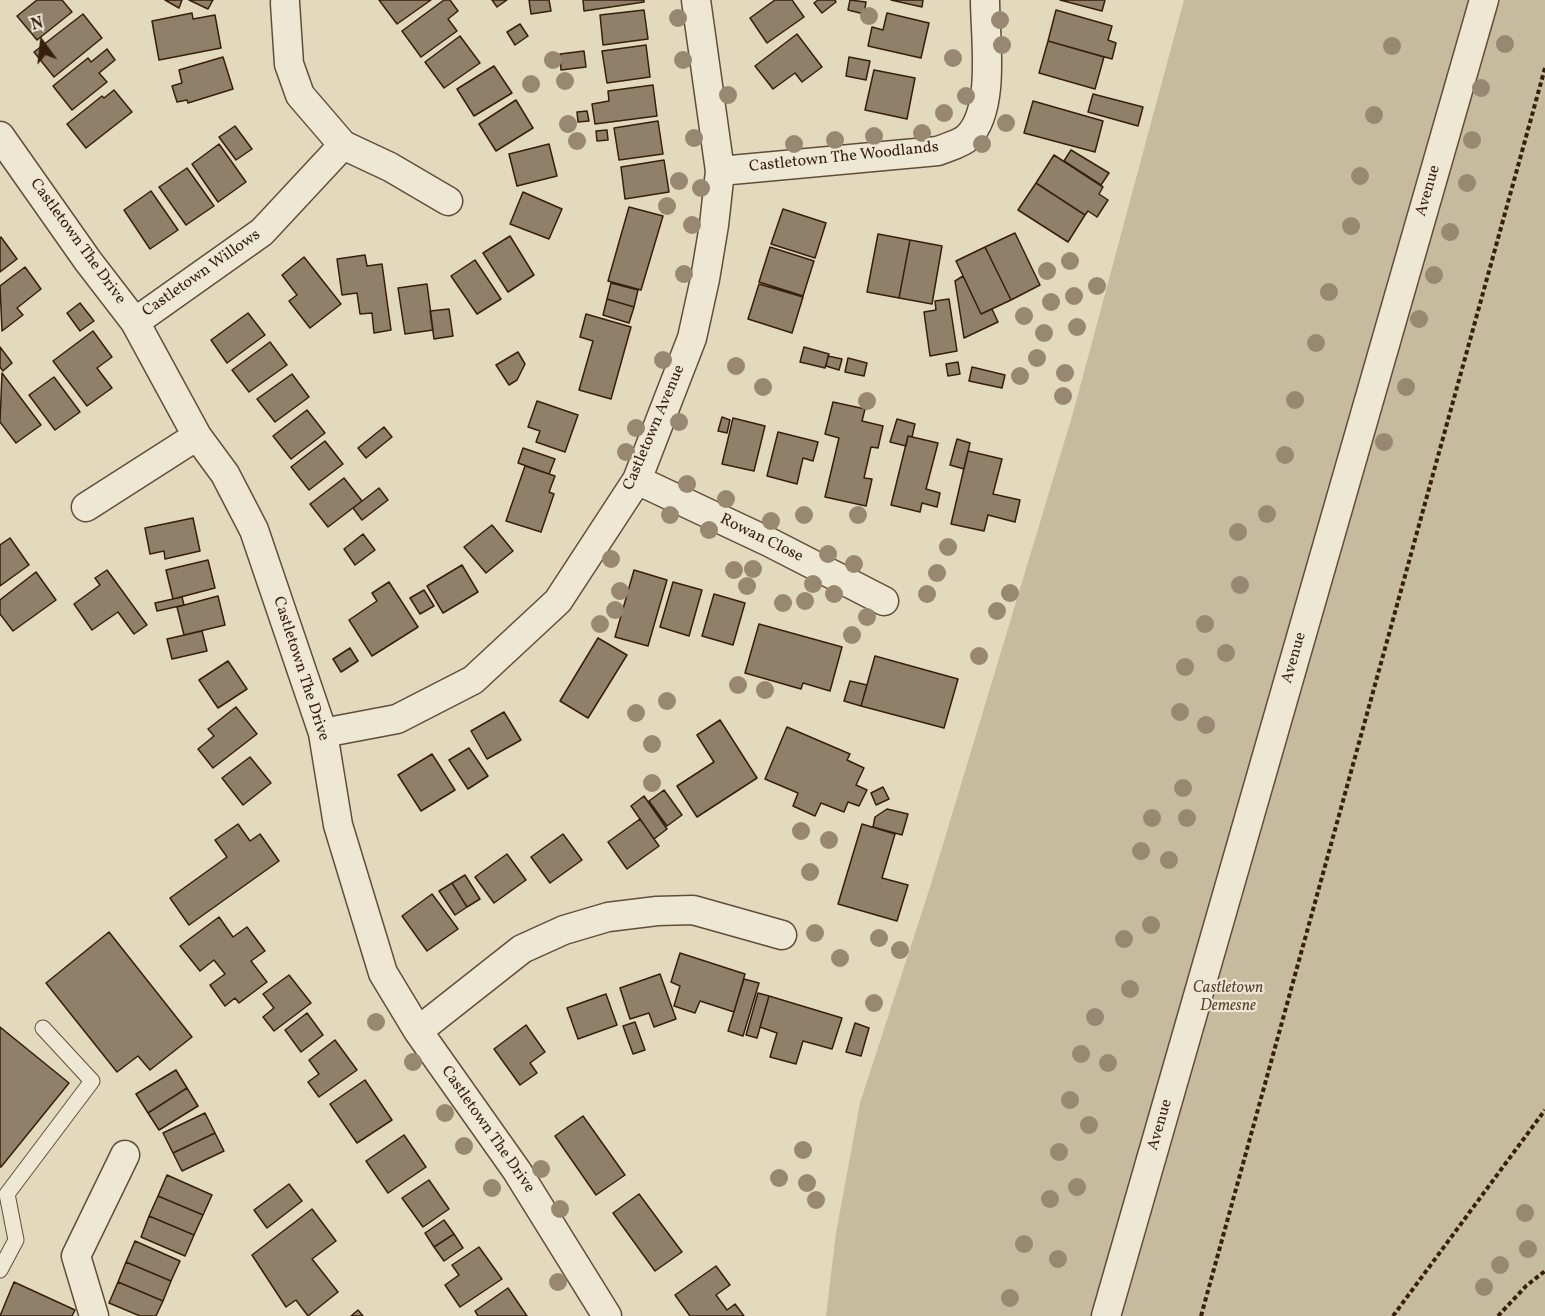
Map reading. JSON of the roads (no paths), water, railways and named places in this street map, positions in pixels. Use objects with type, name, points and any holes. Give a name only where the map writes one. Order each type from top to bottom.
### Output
[{"type":"street","name":"Castletown Avenue","points":[[323,733],[397,719],[473,680],[558,601],[637,480],[692,338],[705,279],[720,171],[696,0]]},
{"type":"street","name":"Castletown The Woodlands","points":[[720,171],[938,151],[967,139],[977,125],[984,99],[985,0]]},
{"type":"street","name":"Avenue","points":[[1106,1316],[1484,0]]},
{"type":"street","points":[[285,3],[289,64],[300,95],[343,145],[390,166],[448,201]]},
{"type":"street","name":"Castletown The Drive","points":[[0,136],[88,261],[135,322],[197,436],[225,474],[254,530],[323,733],[338,825],[382,973],[418,1031],[517,1171],[607,1316]]},
{"type":"street","name":"Castletown Willows","points":[[135,322],[262,232],[343,145]]},
{"type":"street","points":[[87,507],[197,436]]},
{"type":"street","name":"Rowan Close","points":[[637,480],[770,542],[884,601]]},
{"type":"street","points":[[418,1031],[522,949],[564,930],[608,917],[657,911],[693,910],[782,935]]},
{"type":"street","points":[[94,1316],[76,1256],[125,1155]]},
{"type":"lane","points":[[0,1270],[15,1240],[4,1192],[92,1082],[43,1028]]},
{"type":"park label","name":"Castletown Demesne","points":[[1228,998]]}]
